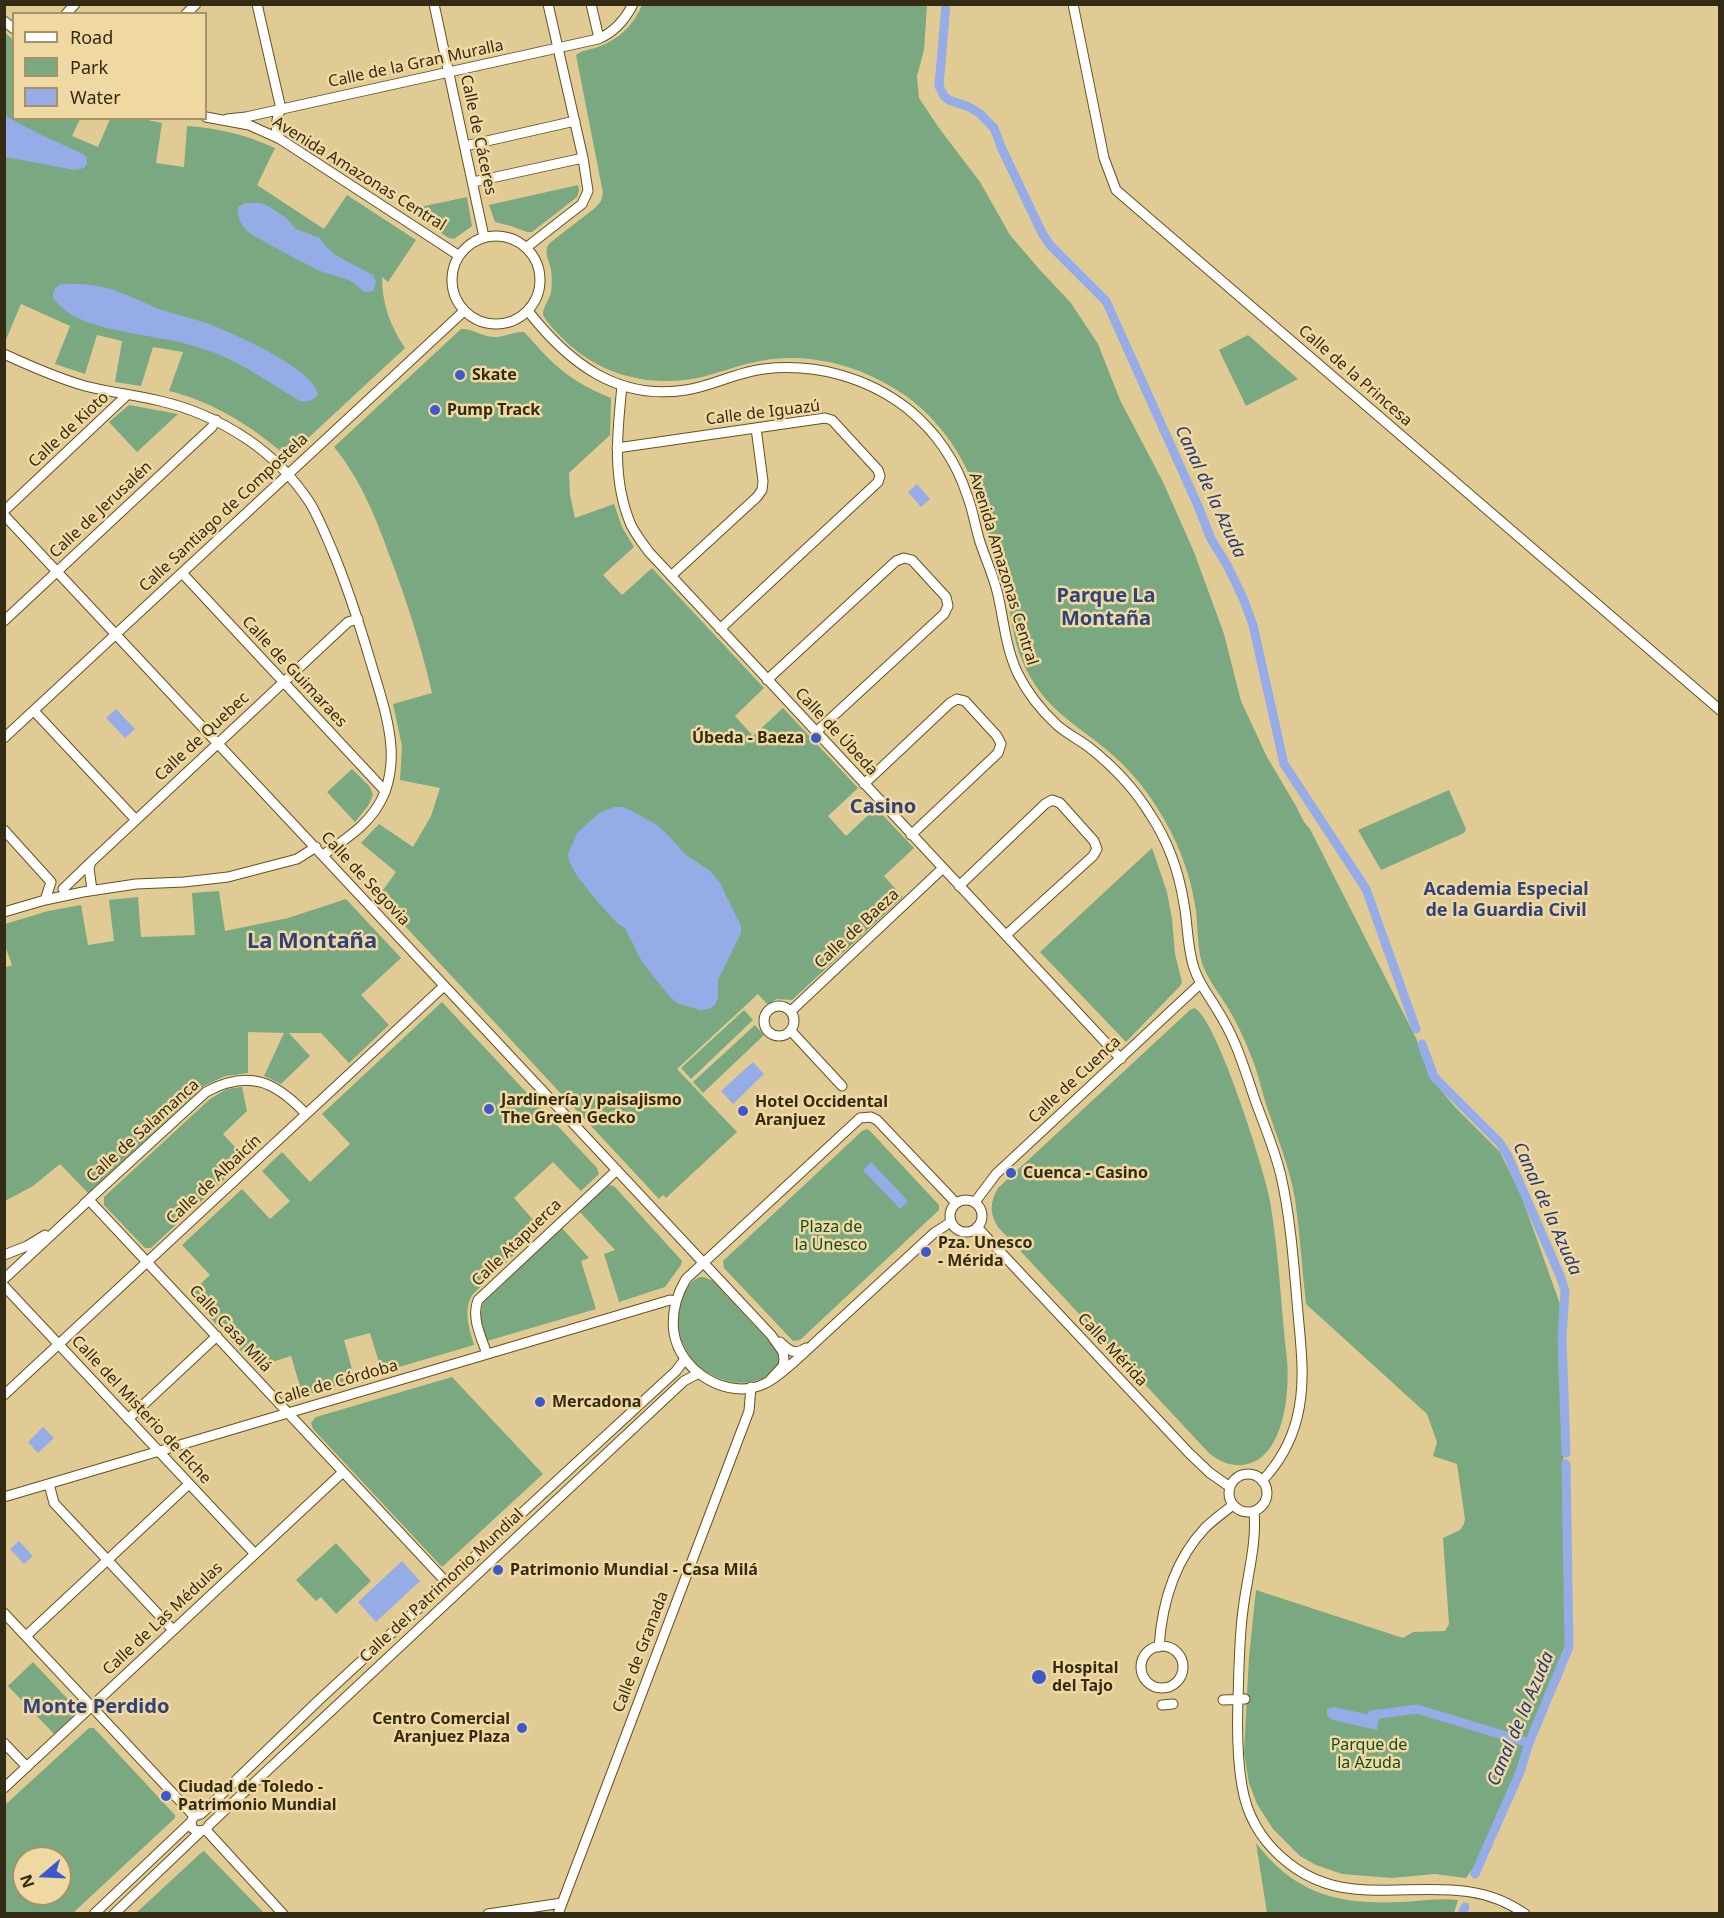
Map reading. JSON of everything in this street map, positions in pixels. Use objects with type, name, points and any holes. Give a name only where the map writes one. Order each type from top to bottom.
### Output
[{"type":"street","points":[[257,4],[281,109],[276,123],[280,139]]},
{"type":"street","name":"Calle de Cáceres","points":[[434,4],[484,237]]},
{"type":"street","points":[[527,247],[582,204],[589,186],[548,4]]},
{"type":"street","points":[[591,4],[598,34]]},
{"type":"street","name":"Calle de la Gran Muralla","points":[[227,120],[606,36],[623,22],[633,4]]},
{"type":"street","name":"Calle de la Princesa","points":[[1073,4],[1104,158],[1116,190],[1719,710]]},
{"type":"street","name":"Avenida Amazonas Central","points":[[207,117],[260,129],[280,139],[458,255]]},
{"type":"street","points":[[465,146],[575,121]]},
{"type":"street","points":[[473,182],[583,158]]},
{"type":"street","points":[[500,235],[514,239],[527,247],[535,259],[541,282],[536,299],[528,311],[508,322],[488,324],[475,319],[464,311],[455,297],[452,269],[458,255],[466,247],[484,237],[500,235]]},
{"type":"street","name":"Calle Santiago de Compostela","points":[[4,738],[464,311]]},
{"type":"street","name":"Avenida Amazonas Central","points":[[528,311],[554,342],[575,361],[597,375],[622,386],[663,391],[685,390],[761,369],[815,369],[843,375],[867,384],[910,411],[933,434],[954,463],[967,493],[998,597],[1007,644],[1018,673],[1035,701],[1058,726],[1091,749],[1131,787],[1165,839],[1179,877],[1192,965],[1200,984],[1236,1046],[1280,1173],[1285,1199],[1303,1369],[1302,1395],[1291,1438],[1281,1458],[1262,1480]]},
{"type":"street","points":[[4,354],[72,382],[160,401],[216,420],[250,441],[289,474],[311,505],[324,532],[358,619],[377,682],[391,747],[391,771],[375,812],[359,831],[319,851],[257,871],[228,877],[66,892],[4,912]]},
{"type":"street","name":"Calle de Úbeda","points":[[622,386],[617,447],[622,501],[632,527],[649,552],[1120,1059]]},
{"type":"street","name":"Calle de Kioto","points":[[4,513],[128,395]]},
{"type":"street","name":"Calle de Iguazú","points":[[617,447],[825,418],[832,420],[878,470],[880,476],[878,482],[720,629]]},
{"type":"street","name":"Calle de Jerusalén","points":[[4,621],[212,427],[216,420]]},
{"type":"street","points":[[671,576],[762,490],[763,481],[756,428]]},
{"type":"street","name":"Calle de Segovia","points":[[4,513],[703,1262]]},
{"type":"street","points":[[767,680],[896,561],[904,558],[912,560],[946,597],[948,606],[944,614],[816,732]]},
{"type":"street","name":"Calle de Guimaraes","points":[[182,573],[385,791]]},
{"type":"street","name":"Calle de Quebec","points":[[66,892],[91,862],[283,682],[348,622],[358,619]]},
{"type":"street","points":[[864,784],[957,699],[964,701],[997,736],[1001,744],[998,753],[911,835]]},
{"type":"street","points":[[34,711],[136,820]]},
{"type":"street","points":[[959,886],[1045,804],[1052,800],[1060,803],[1095,841],[1097,849],[1093,856],[1006,936]]},
{"type":"street","points":[[4,830],[51,882],[66,892]]},
{"type":"street","points":[[91,862],[89,868],[92,890]]},
{"type":"street","name":"Calle de Baeza","points":[[791,1011],[943,868]]},
{"type":"street","points":[[45,900],[51,882]]},
{"type":"street","name":"Calle de Cuenca","points":[[975,1202],[996,1174],[1200,984]]},
{"type":"street","name":"Calle de Albaicín","points":[[4,1395],[444,986]]},
{"type":"street","points":[[780,1005],[791,1011],[795,1020],[791,1031],[780,1036],[768,1032],[764,1019],[768,1010],[780,1005]]},
{"type":"street","points":[[791,1031],[842,1086]]},
{"type":"street","name":"Calle de Salamanca","points":[[4,1255],[27,1246],[53,1231],[206,1092],[220,1084],[250,1079],[268,1084],[283,1092],[306,1114]]},
{"type":"street","points":[[951,1222],[934,1233],[788,1367],[763,1384],[737,1388],[722,1386],[699,1373],[685,1359],[678,1345],[674,1333],[673,1315],[679,1290],[690,1276],[852,1124],[865,1117],[877,1120],[956,1203]]},
{"type":"street","name":"Calle Atapuerca","points":[[487,1354],[476,1320],[478,1300],[617,1170]]},
{"type":"street","points":[[4,1279],[89,1200]]},
{"type":"street","name":"Calle Casa Milá","points":[[89,1200],[447,1583]]},
{"type":"street","points":[[965,1200],[975,1202],[981,1212],[977,1227],[968,1231],[958,1230],[951,1222],[950,1212],[956,1203],[965,1200]]},
{"type":"street","name":"Calle Mérida","points":[[977,1227],[1181,1445],[1210,1473],[1230,1487]]},
{"type":"street","points":[[703,1262],[773,1337],[790,1351],[804,1350],[818,1340]]},
{"type":"street","points":[[690,1276],[708,1274],[728,1289]]},
{"type":"street","name":"Calle del Misterio de Elche","points":[[4,1286],[255,1554]]},
{"type":"street","name":"Calle de Córdoba","points":[[4,1497],[670,1300],[676,1302]]},
{"type":"street","points":[[128,1419],[217,1336]]},
{"type":"street","points":[[771,1379],[781,1368],[784,1360],[783,1352],[774,1342],[773,1337]]},
{"type":"street","name":"Calle del Patrimonio Mundial","points":[[94,1914],[320,1699],[676,1371],[685,1359]]},
{"type":"street","name":"Calle del Patrimonio Mundial","points":[[114,1914],[684,1381],[699,1373]]},
{"type":"street","name":"Calle de Granada","points":[[562,1903],[749,1411],[751,1387]]},
{"type":"street","name":"Calle de Las Médulas","points":[[4,1788],[343,1472]]},
{"type":"street","points":[[1242,1475],[1253,1475],[1262,1480],[1267,1490],[1266,1501],[1263,1505],[1254,1511],[1243,1511],[1233,1505],[1230,1500],[1230,1487],[1233,1482],[1242,1475]]},
{"type":"street","points":[[48,1484],[54,1503],[173,1630]]},
{"type":"street","points":[[26,1636],[189,1485]]},
{"type":"street","points":[[1159,1647],[1163,1609],[1170,1584],[1182,1559],[1205,1528],[1233,1505]]},
{"type":"street","points":[[1254,1511],[1255,1531],[1242,1612],[1240,1770],[1247,1805],[1263,1838],[1285,1862],[1310,1877],[1339,1887],[1369,1890],[1452,1889],[1469,1891],[1500,1899],[1526,1914]]},
{"type":"street","points":[[4,1613],[195,1817],[194,1830],[205,1829]]},
{"type":"street","points":[[1159,1647],[1176,1651],[1183,1662],[1182,1676],[1178,1682],[1166,1688],[1152,1686],[1147,1681],[1142,1668],[1145,1655],[1150,1650],[1159,1647]]},
{"type":"street","points":[[1223,1700],[1242,1699]]},
{"type":"street","points":[[1162,1705],[1173,1704]]},
{"type":"street","points":[[4,1743],[27,1767]]},
{"type":"street","points":[[195,1817],[207,1816],[205,1829]]},
{"type":"street","points":[[205,1829],[283,1914]]},
{"type":"street","points":[[488,1914],[562,1903],[558,1914]]},
{"type":"green space","name":"Parque de la Azuda","points":[[642,5],[927,5],[924,50],[917,76],[919,98],[980,182],[1010,235],[1071,303],[1098,344],[1120,400],[1163,482],[1194,552],[1224,634],[1241,701],[1267,757],[1310,829],[1416,1038],[1429,1076],[1455,1107],[1500,1152],[1521,1195],[1560,1304],[1558,1355],[1564,1465],[1567,1647],[1530,1732],[1519,1765],[1474,1867],[1466,1878],[1435,1874],[1392,1878],[1342,1874],[1316,1865],[1300,1856],[1273,1829],[1257,1804],[1249,1783],[1244,1753],[1249,1657],[1256,1590],[1403,1638],[1413,1632],[1445,1631],[1449,1624],[1443,1538],[1460,1530],[1465,1519],[1457,1464],[1433,1456],[1437,1442],[1427,1414],[1306,1304],[1297,1212],[1290,1177],[1249,1050],[1235,1020],[1210,981],[1202,963],[1194,897],[1177,844],[1164,818],[1134,776],[1107,750],[1060,713],[1032,680],[1017,645],[1005,585],[986,530],[978,497],[957,451],[929,416],[906,396],[880,380],[839,364],[809,359],[771,359],[689,380],[654,381],[602,367],[565,341],[544,317],[543,312],[551,293],[552,284],[547,246],[595,208],[601,201],[603,193],[576,55],[619,36],[635,19]]},
{"type":"green space","points":[[4,31],[12,39],[12,120],[80,120],[72,136],[98,147],[110,120],[148,120],[162,123],[156,163],[184,167],[187,126],[221,130],[254,139],[275,148],[257,185],[324,229],[347,195],[416,240],[388,282],[382,277],[383,296],[388,314],[405,348],[290,455],[284,454],[244,424],[216,408],[169,391],[183,352],[153,347],[141,386],[115,382],[122,341],[97,335],[85,374],[55,364],[70,326],[21,304],[5,342]]},
{"type":"green space","points":[[578,185],[577,197],[532,232],[495,222],[489,205]]},
{"type":"green space","points":[[467,197],[472,226],[454,239],[406,210]]},
{"type":"green space","points":[[461,329],[495,337],[524,332],[569,376],[611,398],[610,435],[569,473],[570,495],[575,518],[614,504],[622,527],[634,547],[603,575],[622,595],[652,568],[764,688],[735,716],[753,736],[783,708],[858,788],[828,816],[846,836],[876,808],[914,848],[884,876],[903,897],[792,1000],[777,999],[767,1004],[758,994],[677,1069],[737,1132],[666,1198],[663,1195],[659,1199],[378,897],[396,872],[361,843],[379,824],[413,847],[431,816],[440,788],[400,780],[402,746],[393,704],[432,693],[408,607],[379,528],[360,486],[334,447]]},
{"type":"green space","points":[[1248,335],[1298,379],[1246,406],[1219,350]]},
{"type":"green space","points":[[129,405],[178,414],[137,452],[109,422]]},
{"type":"green space","points":[[352,769],[370,787],[373,795],[368,806],[355,822],[327,792]]},
{"type":"green space","points":[[1449,790],[1466,829],[1464,833],[1381,870],[1358,830]]},
{"type":"green space","points":[[1152,848],[1167,892],[1175,954],[1182,982],[1126,1042],[1040,952]]},
{"type":"green space","points":[[219,891],[225,931],[288,918],[346,899],[401,958],[361,995],[389,1025],[349,1063],[321,1033],[289,1033],[310,1056],[281,1084],[264,1076],[284,1033],[248,1032],[248,1073],[225,1076],[204,1086],[88,1193],[60,1164],[33,1186],[5,1201],[4,968],[12,965],[5,946],[5,924],[48,911],[81,905],[88,945],[114,941],[109,900],[138,897],[141,937],[195,935],[192,893]]},
{"type":"green space","points":[[442,1002],[597,1168],[599,1174],[581,1191],[553,1162],[514,1198],[541,1229],[472,1295],[467,1314],[474,1345],[382,1372],[370,1333],[344,1340],[355,1380],[303,1396],[291,1356],[256,1367],[189,1295],[210,1275],[182,1245],[242,1189],[270,1219],[290,1201],[262,1171],[282,1152],[310,1182],[350,1144],[322,1114]]},
{"type":"green space","points":[[1194,1008],[1203,1017],[1214,1037],[1250,1130],[1270,1201],[1278,1260],[1288,1374],[1285,1406],[1282,1423],[1268,1451],[1257,1460],[1243,1465],[1224,1462],[1208,1452],[998,1227],[992,1212],[993,1198],[998,1188]]},
{"type":"green space","points":[[744,1010],[753,1020],[691,1079],[681,1068]]},
{"type":"green space","points":[[755,1025],[764,1035],[703,1093],[693,1082]]},
{"type":"green space","points":[[242,1087],[247,1111],[223,1134],[246,1159],[151,1248],[145,1248],[104,1205],[104,1197],[210,1099],[227,1089]]},
{"type":"green space","name":"Plaza de la Unesco","points":[[867,1129],[939,1205],[939,1210],[800,1340],[793,1341],[724,1268],[723,1261],[862,1131]]},
{"type":"green space","points":[[610,1185],[615,1187],[682,1261],[665,1287],[619,1302],[604,1254],[615,1250],[580,1212]]},
{"type":"green space","points":[[562,1228],[589,1258],[581,1261],[596,1309],[487,1341],[480,1316],[483,1303]]},
{"type":"green space","points":[[700,1277],[713,1281],[779,1352],[781,1363],[771,1374],[753,1382],[733,1382],[718,1378],[704,1370],[692,1359],[679,1330],[678,1314],[687,1288]]},
{"type":"green space","points":[[452,1377],[543,1474],[442,1567],[313,1429],[311,1423],[316,1417]]},
{"type":"green space","points":[[336,1543],[371,1581],[336,1614],[321,1597],[316,1601],[296,1580]]},
{"type":"green space","points":[[33,1662],[77,1709],[75,1714],[54,1734],[8,1686]]},
{"type":"green space","points":[[89,1728],[94,1728],[175,1815],[175,1818],[73,1913],[5,1913],[5,1805]]},
{"type":"green space","points":[[1256,1843],[1287,1875],[1320,1893],[1359,1901],[1458,1900],[1454,1913],[1267,1913]]},
{"type":"green space","points":[[204,1851],[264,1913],[136,1913],[202,1852]]},
{"type":"water","points":[[4,115],[83,154],[87,158],[87,164],[84,168],[75,170],[5,157]]},
{"type":"water","points":[[245,203],[261,203],[268,206],[285,217],[296,229],[320,238],[326,247],[337,256],[373,275],[376,282],[373,291],[364,292],[352,282],[318,270],[248,232],[238,215],[238,207]]},
{"type":"water","points":[[61,284],[84,284],[107,288],[159,309],[223,330],[289,364],[314,385],[318,395],[310,401],[300,401],[241,365],[212,352],[182,343],[86,322],[62,308],[53,298],[55,289]]},
{"type":"water","points":[[917,484],[930,499],[921,507],[908,492]]},
{"type":"water","points":[[116,709],[135,729],[125,738],[106,718]]},
{"type":"water","points":[[614,807],[623,807],[657,825],[686,855],[709,870],[720,883],[741,926],[741,933],[718,980],[718,998],[715,1005],[709,1009],[700,1010],[677,1003],[670,997],[642,962],[625,928],[617,923],[597,901],[577,876],[569,861],[568,854],[577,833],[599,813]]},
{"type":"water","points":[[753,1062],[764,1074],[733,1104],[721,1091]]},
{"type":"water","points":[[871,1162],[908,1201],[900,1209],[863,1170]]},
{"type":"water","points":[[43,1427],[54,1438],[38,1453],[28,1442]]},
{"type":"water","points":[[19,1541],[33,1556],[24,1564],[10,1549]]},
{"type":"water","points":[[402,1561],[420,1581],[376,1622],[358,1602]]},
{"type":"water","points":[[1334,1707],[1379,1717],[1377,1730],[1333,1720],[1327,1715],[1327,1709]]},
{"type":"waterway","name":"Canal de la Azuda","points":[[946,4],[939,86],[949,100],[979,113],[994,128],[1042,233],[1050,245],[1106,301],[1211,539],[1243,598],[1253,625],[1284,764],[1366,889],[1416,1029]]},
{"type":"waterway","name":"Canal de la Azuda","points":[[1422,1044],[1434,1077],[1500,1143],[1508,1156],[1561,1278],[1565,1291],[1562,1338],[1566,1453]]},
{"type":"waterway","name":"Canal de la Azuda","points":[[1475,1874],[1520,1772],[1529,1743],[1569,1647],[1566,1464]]},
{"type":"waterway","points":[[1372,1719],[1372,1715],[1417,1709],[1529,1743]]},
{"type":"waterway","name":"Canal de la Azuda","points":[[1462,1914],[1465,1907]]},
{"type":"place","name":"Skate","points":[[460,375]]},
{"type":"place","name":"Pump Track","points":[[435,410]]},
{"type":"place","name":"Úbeda - Baeza","points":[[816,738]]},
{"type":"place","name":"Jardinería y paisajismo The Green Gecko","points":[[489,1109]]},
{"type":"place","name":"Hotel Occidental Aranjuez","points":[[743,1111]]},
{"type":"place","name":"Cuenca - Casino","points":[[1011,1173]]},
{"type":"place","name":"Pza. Unesco - Mérida","points":[[926,1252]]},
{"type":"place","name":"Mercadona","points":[[540,1402]]},
{"type":"place","name":"Patrimonio Mundial - Casa Milá","points":[[498,1570]]},
{"type":"place","name":"Hospital del Tajo","points":[[1039,1677]]},
{"type":"place","name":"Centro Comercial Aranjuez Plaza","points":[[522,1728]]},
{"type":"place","name":"Ciudad de Toledo - Patrimonio Mundial","points":[[166,1796]]},
{"type":"district","name":"Parque La Montaña","points":[[1106,608]]},
{"type":"district","name":"Casino","points":[[883,807]]},
{"type":"district","name":"Academia Especial de la Guardia Civil","points":[[1506,900]]},
{"type":"district","name":"La Montaña","points":[[312,942]]},
{"type":"district","name":"Monte Perdido","points":[[96,1707]]}]
